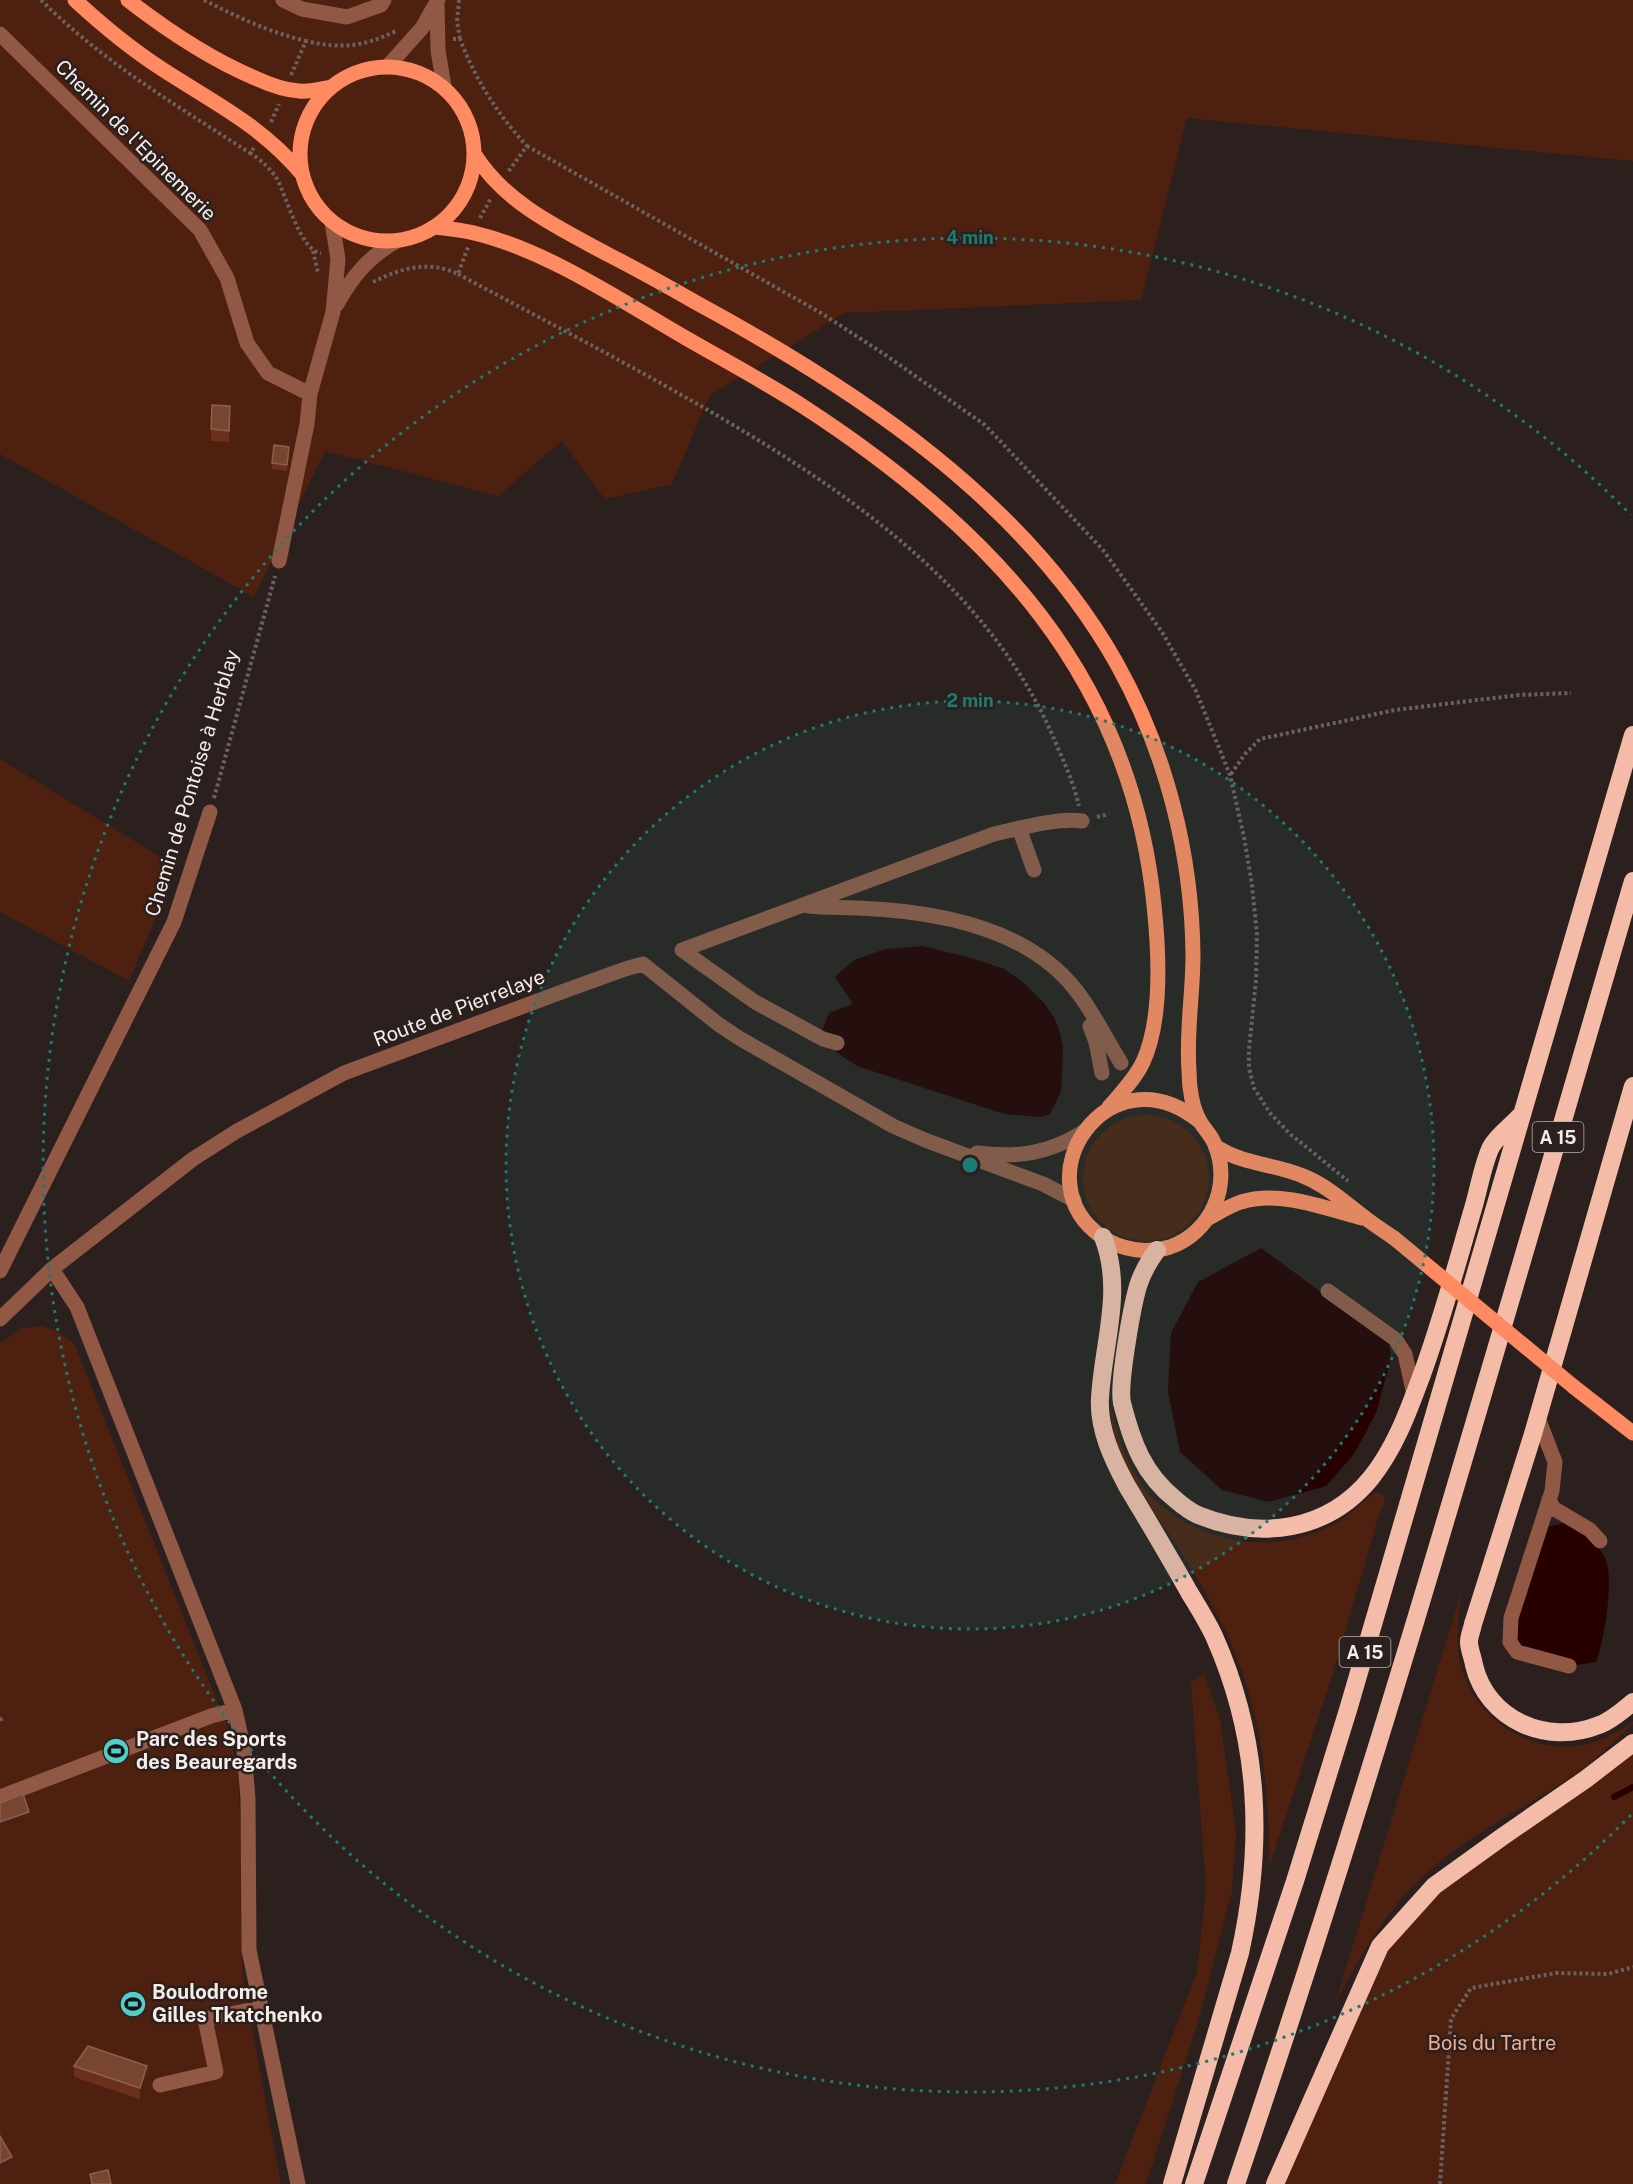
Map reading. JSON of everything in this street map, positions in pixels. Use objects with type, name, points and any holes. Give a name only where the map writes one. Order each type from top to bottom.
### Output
[{"type":"highway","name":"A 15","points":[[1194,2184],[1295,1881],[1345,1721],[1633,735]]},
{"type":"highway","name":"A 15","points":[[1236,2184],[1369,1776],[1633,882]]},
{"type":"highway","points":[[1633,1086],[1538,1418],[1469,1643],[1485,1692],[1500,1710],[1517,1722],[1557,1732],[1578,1731],[1600,1725],[1633,1702]]},
{"type":"highway","points":[[1157,1250],[1138,1285],[1127,1342],[1121,1397],[1130,1433],[1143,1465],[1165,1491],[1191,1512],[1218,1523],[1238,1528],[1281,1528],[1326,1515],[1349,1500],[1370,1479],[1393,1446],[1434,1340],[1492,1145],[1521,1116]]},
{"type":"highway","points":[[1103,1237],[1114,1280],[1100,1400],[1105,1435],[1115,1465],[1126,1486],[1213,1633],[1227,1668],[1247,1736],[1253,1793],[1254,1873],[1248,1919],[1172,2184]]},
{"type":"highway","points":[[1275,2184],[1380,1946],[1434,1886],[1586,1779],[1633,1743]]},
{"type":"main road","points":[[75,0],[121,40],[237,114],[264,134],[302,174]]},
{"type":"main road","points":[[128,0],[161,26],[224,65],[285,88],[314,91],[331,87],[358,72],[388,66],[418,72],[444,87],[457,101],[467,118],[473,136],[475,155],[473,172],[464,195],[450,216],[437,227],[411,238],[383,242],[356,236],[332,222],[313,200],[302,174],[300,158],[304,126],[315,105],[331,87]]},
{"type":"main road","points":[[475,155],[487,174],[498,185],[541,217],[751,333],[886,420],[940,461],[996,512],[1025,541],[1074,600],[1116,663],[1134,697],[1162,768],[1179,832],[1188,880],[1192,919],[1189,1075],[1199,1121],[1216,1147],[1221,1168],[1220,1191],[1212,1211],[1189,1237],[1174,1245],[1157,1250],[1138,1250],[1120,1246],[1091,1227],[1074,1200],[1070,1183],[1075,1148],[1083,1132],[1096,1117],[1131,1100],[1150,1099],[1169,1103],[1187,1111],[1199,1121]]},
{"type":"main road","points":[[437,227],[473,232],[522,249],[604,291],[766,384],[862,447],[950,517],[979,544],[1014,581],[1054,633],[1094,697],[1124,767],[1145,840],[1153,890],[1157,953],[1157,991],[1153,1029],[1143,1062],[1126,1088],[1106,1111]]},
{"type":"main road","points":[[1216,1147],[1232,1157],[1304,1176],[1332,1191],[1367,1220],[1394,1238],[1631,1434]]},
{"type":"main road","points":[[1207,1219],[1241,1202],[1271,1198],[1300,1202],[1367,1220]]},
{"type":"street","points":[[283,0],[302,9],[347,17],[381,5],[384,0]]},
{"type":"street","points":[[388,66],[418,33],[438,2]]},
{"type":"street","points":[[438,2],[438,39],[444,87]]},
{"type":"street","name":"Chemin de l'Epinemerie","points":[[0,34],[200,230],[227,278],[247,343],[268,373],[310,394]]},
{"type":"street","points":[[279,561],[307,424],[310,394],[333,312],[338,271],[332,222]]},
{"type":"street","points":[[333,312],[349,282],[367,261],[377,252],[397,241]]},
{"type":"street","name":"Chemin de Pontoise à Herblay","points":[[0,1271],[174,922],[210,812]]},
{"type":"street","points":[[837,1043],[823,1039],[755,1002],[682,950],[983,838],[1019,828],[1074,820],[1082,821]]},
{"type":"street","points":[[1019,828],[1034,870]]},
{"type":"street","points":[[804,906],[889,910],[948,919],[1003,936],[1049,962],[1076,989],[1121,1063]]},
{"type":"street","name":"Route de Pierrelaye","points":[[0,1319],[52,1269],[193,1159],[237,1131],[344,1073],[643,964],[739,1038],[893,1126],[1043,1185],[1074,1200]]},
{"type":"street","points":[[1076,989],[1096,1042],[1102,1073]]},
{"type":"street","name":"Route de Pierrelaye","points":[[958,1151],[995,1155],[1026,1155],[1069,1141],[1083,1132]]},
{"type":"street","points":[[52,1269],[77,1307],[235,1710],[244,1750],[248,1799],[249,1950],[297,2184]]},
{"type":"street","points":[[1328,1291],[1365,1322],[1395,1339],[1408,1363],[1414,1395]]},
{"type":"street","points":[[1538,1418],[1555,1462],[1555,1473],[1549,1499],[1511,1618],[1510,1642],[1517,1652],[1569,1666]]},
{"type":"street","points":[[1549,1499],[1550,1526]]},
{"type":"street","points":[[1549,1499],[1553,1508],[1590,1530],[1600,1540]]},
{"type":"street","points":[[0,1797],[211,1716],[235,1710]]},
{"type":"street","points":[[160,2085],[216,2072],[205,2019],[260,2008]]},
{"type":"path","points":[[41,0],[71,30],[111,61],[261,160],[279,183],[287,207],[313,251],[319,253],[337,251]]},
{"type":"path","points":[[204,0],[258,26],[330,46],[350,46],[382,37],[395,31],[404,23],[418,33]]},
{"type":"path","points":[[458,274],[473,232],[498,185],[527,146],[485,92],[468,61],[459,39],[457,21],[459,0]]},
{"type":"path","points":[[438,39],[459,39]]},
{"type":"path","points":[[250,153],[270,125],[306,41]]},
{"type":"path","points":[[367,261],[371,265],[366,270],[378,280],[388,274],[426,266],[443,268],[458,274],[624,362],[736,427],[796,464],[863,510],[930,567],[970,607],[1020,672],[1052,733],[1074,787],[1082,821]]},
{"type":"path","name":"Chemin de Pontoise à Herblay","points":[[210,812],[279,561]]},
{"type":"path","points":[[1230,775],[1245,754],[1260,739],[1395,710],[1519,695],[1571,693]]},
{"type":"path","points":[[1440,2184],[1451,2019],[1471,1988],[1556,1973],[1608,1974],[1633,1967]]},
{"type":"green space","points":[[0,0],[1633,0],[1633,161],[1187,118],[1141,300],[845,313],[710,395],[672,484],[605,499],[562,441],[498,496],[325,451],[254,597],[0,454]]},
{"type":"green space","points":[[0,759],[177,867],[129,981],[0,912]]},
{"type":"green space","points":[[1146,1115],[1170,1120],[1191,1133],[1204,1154],[1209,1178],[1204,1202],[1191,1223],[1170,1236],[1146,1241],[1122,1236],[1101,1223],[1088,1202],[1083,1178],[1088,1154],[1101,1133],[1122,1120]]},
{"type":"green space","name":"Parc des Sports des Beauregards","points":[[41,1326],[57,1331],[74,1343],[228,1729],[238,1772],[242,1855],[243,1978],[281,2184],[0,2184],[0,1343],[22,1328]]},
{"type":"green space","points":[[1110,1403],[1126,1455],[1148,1493],[1166,1510],[1188,1524],[1211,1534],[1236,1540],[1262,1542],[1287,1540],[1311,1534],[1337,1523],[1376,1492],[1383,1495],[1385,1501],[1333,1673],[1269,1867],[1265,1773],[1246,1682],[1222,1624],[1208,1598],[1125,1464],[1114,1433]]},
{"type":"green space","points":[[1461,1593],[1458,1645],[1466,1681],[1476,1699],[1506,1728],[1523,1738],[1563,1747],[1591,1743],[1610,1736],[1633,1722],[1633,1724],[1574,1775],[1472,1838],[1416,1883],[1381,1925],[1335,2004]]},
{"type":"green space","points":[[1204,1673],[1220,1720],[1236,1832],[1232,1891],[1198,2022],[1146,2184],[1115,2184],[1197,1972],[1206,1889],[1191,1683]]},
{"type":"green space","name":"Bois du Tartre","points":[[1633,1743],[1633,2184],[1275,2184],[1380,1946],[1434,1886]]},
{"type":"shaded area","points":[[923,946],[1004,969],[1024,983],[1044,1003],[1055,1019],[1063,1050],[1061,1092],[1050,1114],[1040,1117],[1004,1114],[857,1066],[836,1052],[838,1036],[822,1031],[829,1013],[853,1004],[835,977],[854,960],[885,949]]},
{"type":"shaded area","points":[[1261,1248],[1389,1342],[1391,1358],[1376,1413],[1354,1454],[1326,1486],[1269,1502],[1222,1490],[1180,1452],[1168,1392],[1171,1333],[1198,1282]]},
{"type":"shaded area","points":[[1568,1522],[1600,1549],[1606,1561],[1609,1582],[1605,1627],[1596,1662],[1569,1666],[1517,1652],[1509,1632],[1540,1529]]},
{"type":"building","points":[[212,405],[230,406],[229,431],[211,429]]},
{"type":"building","points":[[274,445],[289,447],[287,465],[272,463]]},
{"type":"building","points":[[23,1794],[29,1812],[0,1822],[0,1803]]},
{"type":"building","points":[[88,2046],[147,2066],[140,2088],[74,2066]]},
{"type":"building","points":[[0,2136],[12,2157],[0,2163]]},
{"type":"building","points":[[108,2170],[111,2184],[92,2184],[90,2174]]},
{"type":"waterway","points":[[1614,1797],[1633,1787]]},
{"type":"place","name":"Parc des Sports des Beauregards","points":[[116,1751]]},
{"type":"place","name":"Boulodrome Gilles Tkatchenko","points":[[133,2004]]}]
